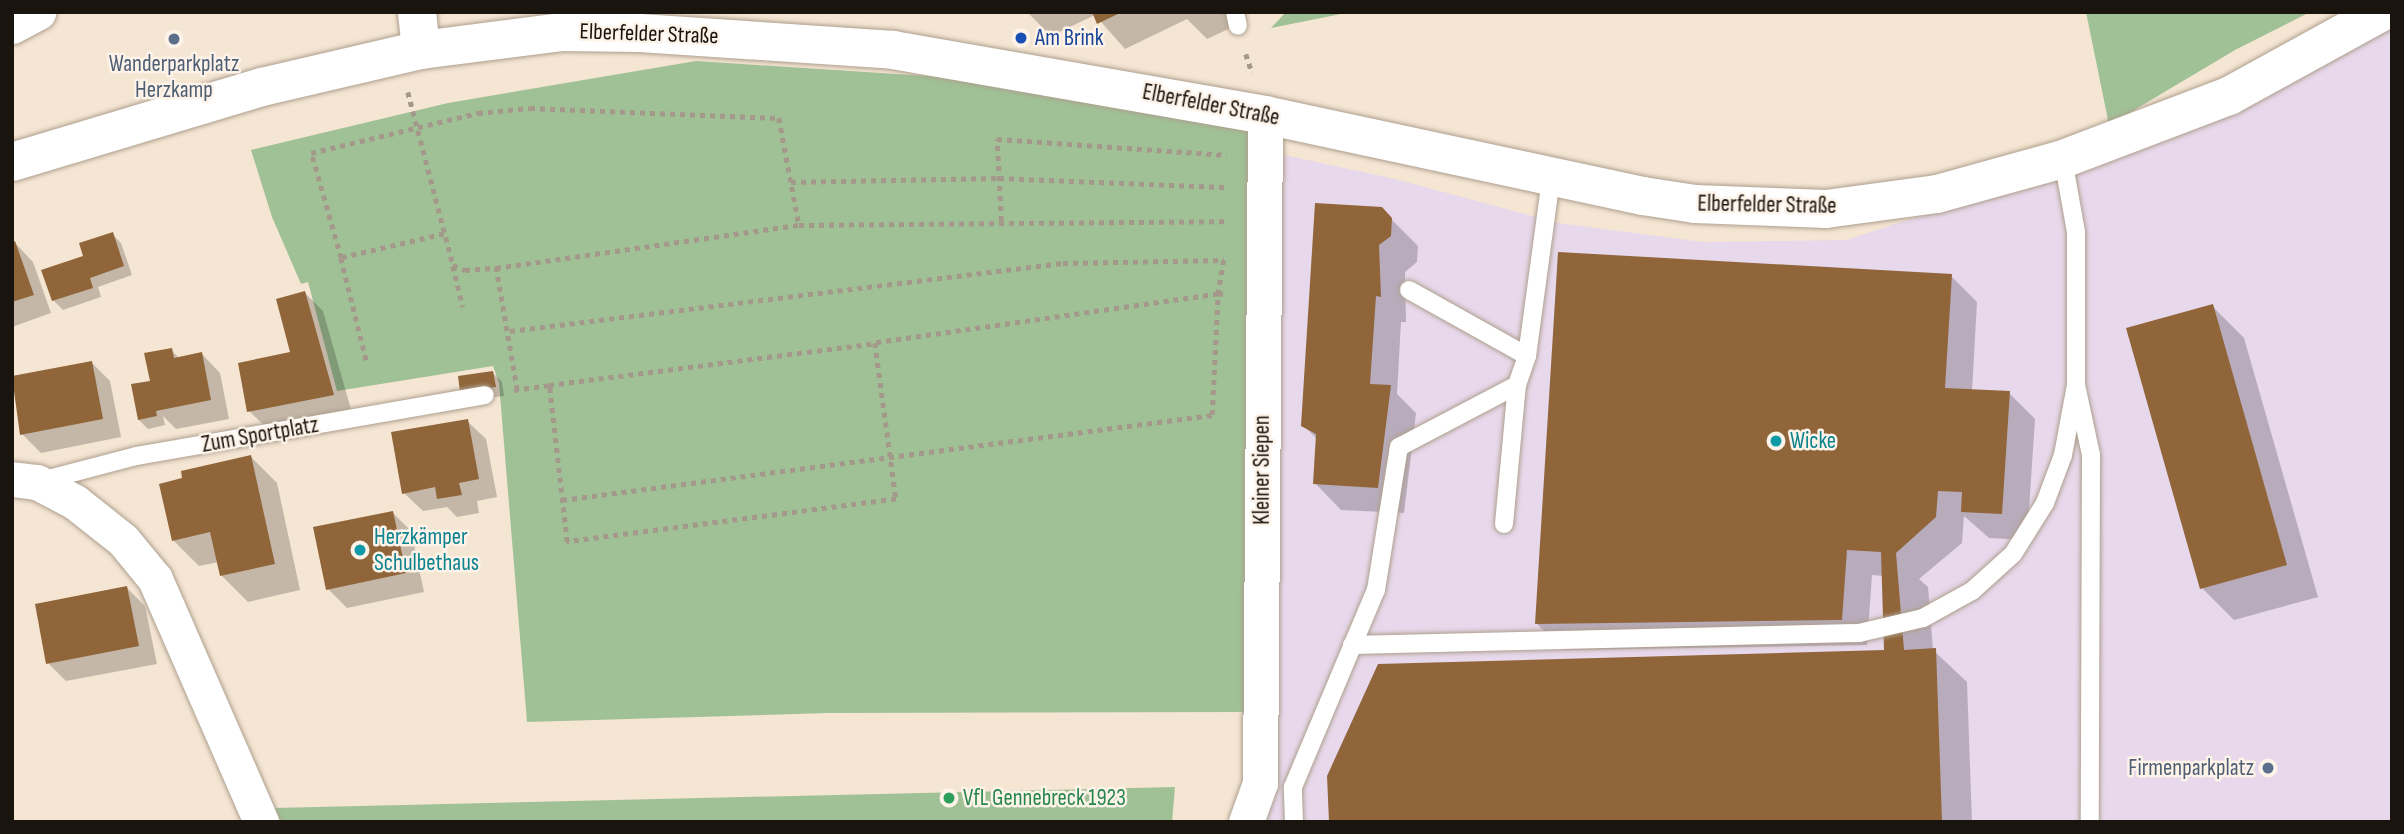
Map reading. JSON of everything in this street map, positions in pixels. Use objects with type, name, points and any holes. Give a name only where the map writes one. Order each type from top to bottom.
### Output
[{"type":"main road","points":[[411,52],[417,12]]},
{"type":"main road","name":"Elberfelder Straße","points":[[12,162],[262,87],[411,52],[474,26],[561,32],[640,33],[893,50],[1265,115],[1551,179],[1695,204],[1826,209],[1937,194],[2063,159],[2229,96],[2382,12]]},
{"type":"street","points":[[12,26],[38,12]]},
{"type":"street","name":"Kleiner Siepen","points":[[1246,822],[1260,783],[1265,115]]},
{"type":"street","name":"Zum Sportplatz","points":[[25,480],[75,502],[123,540],[155,579],[261,822]]},
{"type":"lane","points":[[1352,645],[1859,633],[1923,618],[1972,591],[2013,554],[2045,503],[2063,455],[2076,385],[2076,232],[2063,159]]},
{"type":"lane","points":[[1503,524],[1517,385],[1527,356],[1551,179]]},
{"type":"lane","points":[[1409,290],[1527,356]]},
{"type":"lane","points":[[1294,822],[1293,787],[1376,590],[1399,447],[1517,385]]},
{"type":"lane","points":[[2076,385],[2091,455],[2090,822]]},
{"type":"lane","name":"Zum Sportplatz","points":[[25,480],[136,456],[485,396]]},
{"type":"path","points":[[411,52],[416,126],[463,307]]},
{"type":"path","points":[[367,363],[311,153],[478,113],[530,108],[779,118],[799,225]]},
{"type":"path","points":[[1001,221],[997,139],[1231,155],[1230,166]]},
{"type":"path","points":[[1228,198],[1229,176]]},
{"type":"path","points":[[791,183],[999,178],[1229,187]]},
{"type":"path","points":[[1226,234],[1227,210]]},
{"type":"path","points":[[453,265],[465,270],[496,268],[799,225],[1001,221],[1226,221]]},
{"type":"path","points":[[341,258],[444,234]]},
{"type":"path","points":[[562,500],[1212,415],[1217,294],[1225,247]]},
{"type":"path","points":[[510,331],[1063,263],[1224,260]]},
{"type":"path","points":[[496,268],[510,331],[517,390]]},
{"type":"path","points":[[485,396],[1217,294],[1262,291]]},
{"type":"path","points":[[549,385],[567,542],[896,499],[875,343]]},
{"type":"shaded area","points":[[2392,19],[2392,822],[1259,822],[1275,153],[1395,179],[1558,223],[1703,242],[1846,240],[2101,157]]},
{"type":"green space","points":[[1286,12],[1351,12],[1271,28]]},
{"type":"green space","points":[[2086,12],[2310,12],[2235,50],[2109,125]]},
{"type":"green space","points":[[696,61],[942,77],[1251,131],[1249,712],[827,713],[527,722],[499,383],[493,366],[337,391],[308,282],[301,284],[272,217],[251,150],[448,103]]},
{"type":"green space","name":"VfL Gennebreck 1923","points":[[1175,787],[1172,822],[281,822],[274,808]]},
{"type":"building","points":[[1092,12],[1122,12],[1097,24]]},
{"type":"building","points":[[1315,203],[1382,207],[1392,218],[1391,236],[1379,245],[1381,297],[1376,296],[1370,384],[1391,385],[1378,488],[1313,484],[1316,434],[1301,426]]},
{"type":"building","points":[[113,232],[124,266],[90,278],[93,288],[52,301],[41,270],[83,256],[79,243]]},
{"type":"building","points":[[15,241],[34,295],[12,302],[12,243]]},
{"type":"building","points":[[1558,252],[1952,274],[1945,388],[2010,391],[2002,514],[1961,512],[1962,492],[1938,491],[1936,517],[1896,553],[1904,650],[1936,648],[1942,822],[1329,822],[1327,776],[1378,664],[1884,650],[1881,552],[1847,550],[1842,620],[1535,624]]},
{"type":"building","points":[[305,291],[334,395],[247,412],[238,363],[290,352],[276,299]]},
{"type":"building","points":[[2213,304],[2287,565],[2200,589],[2126,328]]},
{"type":"building","points":[[172,348],[174,358],[202,352],[211,400],[156,411],[157,416],[138,420],[131,384],[150,381],[144,353]]},
{"type":"building","points":[[92,361],[103,419],[20,435],[12,376]]},
{"type":"building","points":[[493,371],[496,387],[460,392],[458,376]]},
{"type":"building","points":[[468,419],[479,479],[459,483],[462,495],[437,499],[435,487],[402,494],[391,432]]},
{"type":"building","points":[[251,455],[275,564],[220,576],[210,532],[172,541],[159,484],[182,478],[181,471]]},
{"type":"building","name":"Herzkämper Schulbethaus","points":[[393,511],[406,573],[326,590],[313,527]]},
{"type":"building","points":[[127,586],[139,646],[46,664],[35,604]]},
{"type":"place","name":"Am Brink","points":[[1021,38]]},
{"type":"place","name":"Wanderparkplatz Herzkamp","points":[[174,39]]},
{"type":"place","name":"Wicke","points":[[1776,441]]},
{"type":"place","name":"Herzkämper Schulbethaus","points":[[360,550]]},
{"type":"place","name":"Firmenparkplatz","points":[[2268,768]]},
{"type":"place","name":"VfL Gennebreck 1923","points":[[949,798]]}]
